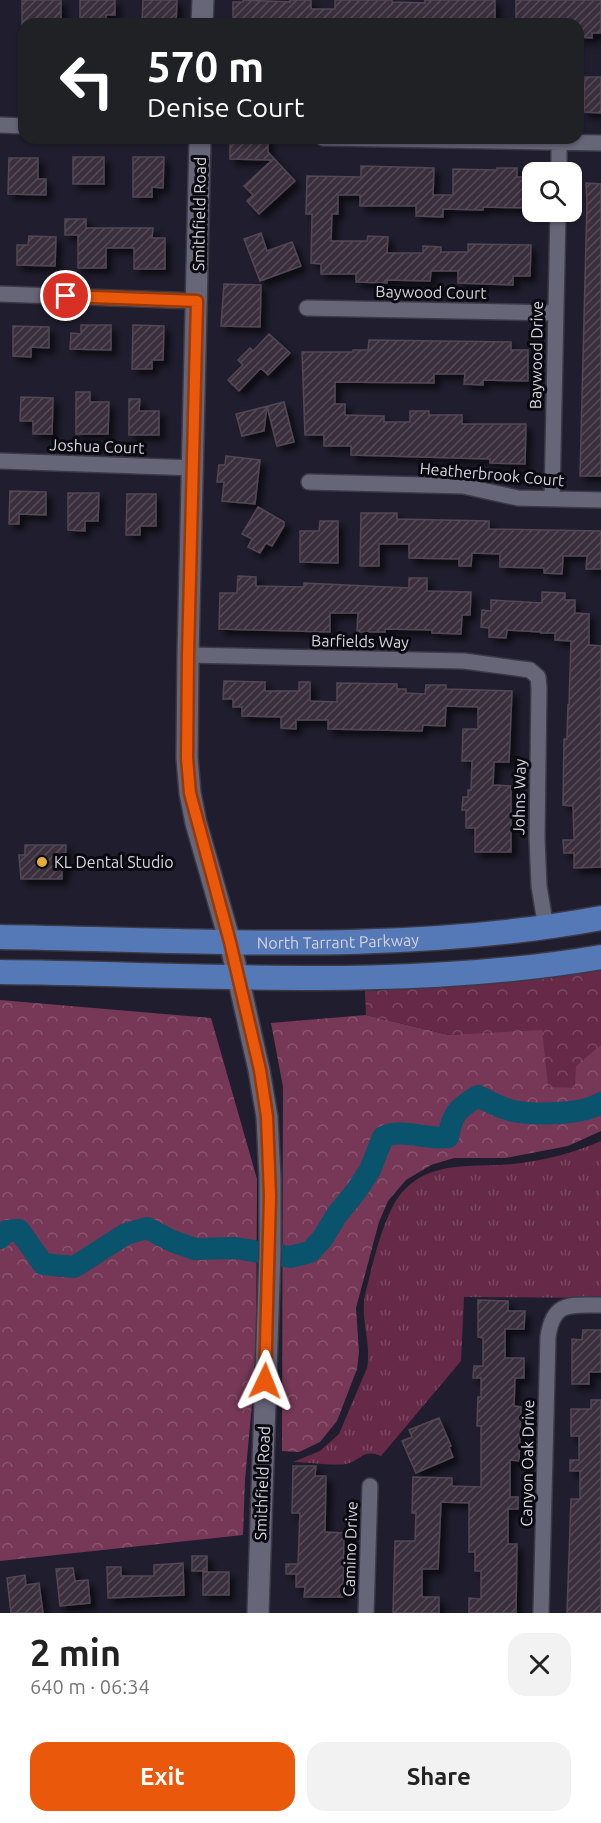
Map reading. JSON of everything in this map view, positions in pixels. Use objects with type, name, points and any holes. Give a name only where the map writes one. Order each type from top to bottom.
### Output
[{"type":"main road","points":[[202,18],[203,0]]},
{"type":"main road","name":"Smithfield Road","points":[[201,144],[187,758],[190,793],[230,942],[260,1070],[267,1117],[270,1178],[269,1261],[258,1613]]},
{"type":"main road","name":"North Tarrant Parkway","points":[[0,937],[230,942],[357,941],[448,937],[546,928],[601,918]]},
{"type":"main road","points":[[0,972],[363,979],[462,974],[548,966],[601,957]]},
{"type":"street","points":[[0,125],[18,126]]},
{"type":"street","points":[[584,143],[601,143]]},
{"type":"street","points":[[559,144],[559,162]]},
{"type":"street","name":"Baywood Drive","points":[[552,499],[558,222]]},
{"type":"street","points":[[0,294],[197,301]]},
{"type":"street","name":"Baywood Court","points":[[307,308],[555,313]]},
{"type":"street","name":"Joshua Court","points":[[0,461],[194,468]]},
{"type":"street","name":"Heatherbrook Court","points":[[309,482],[463,486],[518,498],[601,500]]},
{"type":"street","name":"Barfields Way","points":[[188,655],[464,661],[530,669]]},
{"type":"street","name":"Johns Way","points":[[530,669],[538,677],[539,688],[537,838],[539,885],[546,928]]},
{"type":"street","name":"Canyon Oak Drive","points":[[541,1613],[550,1322],[555,1315],[570,1305],[601,1305]]},
{"type":"street","name":"Camino Drive","points":[[366,1613],[370,1486]]},
{"type":"green space","points":[[601,969],[601,1045],[576,1066],[575,1088],[548,1087],[542,1030],[449,1035],[366,1015],[365,991],[461,986]]},
{"type":"green space","points":[[0,1000],[211,1018],[257,1179],[256,1360],[245,1480],[243,1535],[0,1561]]},
{"type":"green space","points":[[366,1015],[449,1035],[512,1030],[601,1028],[601,1131],[568,1146],[505,1158],[454,1158],[431,1165],[406,1180],[388,1201],[379,1222],[356,1308],[359,1352],[357,1369],[337,1421],[320,1442],[299,1452],[282,1451],[283,1087],[271,1023]]},
{"type":"green space","points":[[601,1141],[601,1298],[464,1297],[461,1361],[381,1456],[370,1453],[346,1464],[293,1462],[320,1451],[339,1434],[367,1368],[365,1295],[383,1229],[392,1208],[404,1191],[418,1179],[433,1172],[468,1166],[504,1165],[532,1161],[572,1152]]},
{"type":"building","points":[[22,0],[61,0],[61,18],[22,18]]},
{"type":"building","points":[[80,0],[115,0],[115,15],[106,15],[106,18],[80,18]]},
{"type":"building","points":[[143,0],[177,0],[176,18],[142,18]]},
{"type":"building","points":[[243,0],[290,2],[290,0],[311,0],[311,9],[335,9],[335,0],[392,0],[392,2],[425,3],[425,0],[495,0],[495,18],[233,18],[233,2],[243,2]]},
{"type":"building","points":[[516,0],[601,0],[601,33],[592,33],[592,38],[584,37],[584,18],[516,18]]},
{"type":"building","points":[[585,77],[601,77],[601,113],[584,112]]},
{"type":"building","points":[[230,144],[268,144],[268,152],[295,181],[259,214],[247,201],[253,195],[244,186],[272,160],[230,159]]},
{"type":"building","points":[[73,157],[104,157],[104,184],[73,184]]},
{"type":"building","points":[[133,157],[164,157],[163,188],[152,187],[152,197],[133,197]]},
{"type":"building","points":[[9,158],[38,158],[38,179],[46,179],[46,195],[8,194]]},
{"type":"building","points":[[361,166],[434,168],[433,195],[453,195],[453,169],[517,168],[517,177],[522,177],[522,208],[443,209],[443,217],[416,216],[416,206],[360,206],[360,195],[338,195],[338,214],[332,214],[331,241],[367,241],[368,236],[388,237],[387,253],[423,253],[423,246],[441,247],[441,252],[468,252],[468,244],[531,245],[530,276],[513,276],[513,285],[458,283],[458,271],[431,271],[430,281],[387,280],[387,283],[356,282],[356,274],[321,274],[321,264],[311,263],[312,214],[306,214],[307,176],[361,177]]},
{"type":"building","points":[[586,183],[601,184],[601,476],[580,476]]},
{"type":"building","points":[[65,219],[86,219],[86,228],[153,228],[152,238],[165,238],[165,269],[134,269],[134,248],[106,248],[106,268],[78,268],[78,235],[65,235]]},
{"type":"building","points":[[261,233],[267,251],[292,242],[301,266],[260,281],[244,239]]},
{"type":"building","points":[[29,236],[56,237],[55,266],[17,265],[17,245],[28,245]]},
{"type":"building","points":[[224,284],[261,285],[260,327],[221,326]]},
{"type":"building","points":[[81,325],[111,325],[111,350],[70,349],[71,333],[81,334]]},
{"type":"building","points":[[133,325],[164,326],[163,360],[152,360],[152,369],[132,369]]},
{"type":"building","points":[[13,326],[49,327],[49,348],[31,347],[31,357],[13,356]]},
{"type":"building","points":[[269,334],[290,353],[268,375],[261,368],[239,391],[228,380],[243,365],[238,360],[250,348],[253,351]]},
{"type":"building","points":[[369,340],[511,342],[511,350],[528,350],[528,381],[483,380],[483,385],[464,384],[465,374],[434,374],[434,383],[335,382],[335,404],[345,404],[345,415],[384,416],[384,422],[410,422],[410,411],[429,411],[429,415],[462,415],[462,424],[526,424],[525,464],[490,463],[490,459],[351,455],[351,446],[324,446],[324,435],[305,435],[302,352],[368,350]]},
{"type":"building","points":[[76,392],[90,392],[90,402],[109,402],[108,434],[76,434]]},
{"type":"building","points":[[21,397],[53,398],[52,434],[33,434],[33,421],[20,421]]},
{"type":"building","points":[[129,399],[140,399],[139,411],[159,411],[159,435],[129,435]]},
{"type":"building","points":[[284,402],[294,442],[277,446],[267,406]]},
{"type":"building","points":[[267,406],[264,431],[242,436],[236,414]]},
{"type":"building","points":[[226,456],[260,460],[255,504],[222,501],[224,482],[217,482],[219,465],[225,465]]},
{"type":"building","points":[[10,491],[46,492],[46,515],[19,514],[19,524],[9,524]]},
{"type":"building","points":[[68,493],[99,493],[98,521],[85,521],[85,531],[68,530]]},
{"type":"building","points":[[127,494],[156,494],[156,526],[140,526],[140,535],[126,535]]},
{"type":"building","points":[[258,507],[284,522],[272,546],[266,543],[260,553],[248,547],[252,539],[242,534]]},
{"type":"building","points":[[361,513],[397,513],[397,519],[489,521],[489,529],[601,531],[601,569],[586,569],[587,556],[563,556],[562,574],[544,573],[544,568],[500,567],[500,554],[472,553],[471,566],[459,566],[459,559],[409,558],[409,544],[379,544],[379,566],[360,566]]},
{"type":"building","points":[[320,521],[338,521],[338,563],[300,562],[300,531],[319,531]]},
{"type":"building","points":[[238,576],[256,577],[256,586],[304,587],[304,583],[409,588],[409,578],[427,578],[427,591],[471,592],[470,615],[462,615],[461,634],[432,633],[432,630],[385,629],[385,632],[357,632],[358,613],[330,613],[330,632],[219,629],[220,593],[237,593]]},
{"type":"building","points":[[542,592],[565,593],[565,600],[575,600],[575,613],[589,614],[589,645],[601,646],[601,867],[574,868],[574,853],[564,853],[563,840],[574,840],[573,806],[563,805],[564,739],[567,739],[571,641],[555,640],[555,633],[507,630],[506,638],[489,637],[489,628],[481,627],[482,610],[491,611],[491,600],[542,603]]},
{"type":"building","points":[[224,681],[265,682],[265,691],[299,691],[299,682],[310,682],[310,701],[337,702],[337,683],[397,684],[397,689],[406,689],[406,693],[425,694],[426,685],[446,685],[446,689],[512,691],[509,762],[494,762],[493,785],[511,786],[511,852],[475,852],[475,828],[466,828],[466,810],[462,810],[463,797],[468,797],[468,790],[471,790],[472,761],[462,761],[463,729],[478,729],[478,707],[446,706],[445,726],[423,725],[422,731],[328,729],[328,720],[296,720],[296,729],[281,728],[281,717],[242,716],[242,707],[233,707],[233,699],[223,699]]},
{"type":"building","name":"KL Dental Studio","points":[[25,845],[66,845],[65,870],[62,870],[62,879],[21,879],[19,855],[25,855]]},
{"type":"building","points":[[478,1300],[508,1301],[508,1311],[525,1311],[524,1329],[505,1329],[505,1358],[524,1358],[524,1378],[515,1378],[514,1406],[521,1407],[519,1461],[510,1460],[510,1497],[518,1497],[518,1509],[508,1509],[508,1544],[517,1544],[516,1613],[469,1613],[469,1598],[481,1599],[481,1571],[475,1571],[475,1552],[469,1552],[469,1503],[441,1502],[438,1569],[422,1569],[422,1597],[439,1597],[439,1613],[393,1613],[395,1541],[415,1541],[416,1513],[412,1513],[413,1477],[452,1478],[452,1486],[481,1487],[481,1426],[477,1426],[481,1378],[473,1378],[474,1366],[483,1366],[483,1338],[478,1337]]},
{"type":"building","points":[[583,1330],[601,1330],[601,1372],[589,1372],[589,1384],[572,1384],[572,1339],[582,1340]]},
{"type":"building","points":[[591,1400],[601,1400],[601,1613],[567,1613],[571,1499],[580,1499],[580,1471],[570,1471],[570,1460],[579,1460],[579,1436],[571,1436],[571,1409],[591,1409]]},
{"type":"building","points":[[439,1418],[451,1446],[449,1447],[453,1457],[416,1473],[402,1441],[412,1437],[409,1430]]},
{"type":"building","points":[[293,1466],[316,1466],[315,1476],[326,1476],[325,1532],[344,1533],[343,1597],[304,1597],[305,1587],[296,1587],[296,1574],[286,1574],[286,1564],[298,1564],[300,1513],[292,1513]]},
{"type":"building","points":[[192,1556],[207,1556],[207,1571],[192,1571]]},
{"type":"building","points":[[183,1563],[184,1595],[108,1598],[107,1567],[121,1567],[121,1576],[154,1576],[154,1565]]},
{"type":"building","points":[[73,1568],[75,1581],[88,1580],[90,1603],[60,1606],[56,1569]]},
{"type":"building","points":[[203,1572],[229,1572],[229,1595],[203,1595]]},
{"type":"building","points":[[25,1575],[26,1585],[39,1583],[43,1613],[11,1613],[7,1578]]},
{"type":"waterway","points":[[0,1238],[7,1231],[19,1230],[43,1264],[74,1267],[126,1234],[147,1228],[172,1241],[195,1249],[235,1248],[290,1257],[310,1252],[323,1238],[336,1216],[370,1170],[383,1137],[398,1134],[448,1137],[457,1112],[478,1096],[509,1110],[533,1113],[571,1112],[601,1103]]},
{"type":"place","name":"KL Dental Studio","points":[[42,862]]},
{"type":"route","points":[[66,296],[197,301],[187,758],[190,793],[196,822],[230,942],[260,1070],[267,1117],[270,1252],[265,1381]]}]
